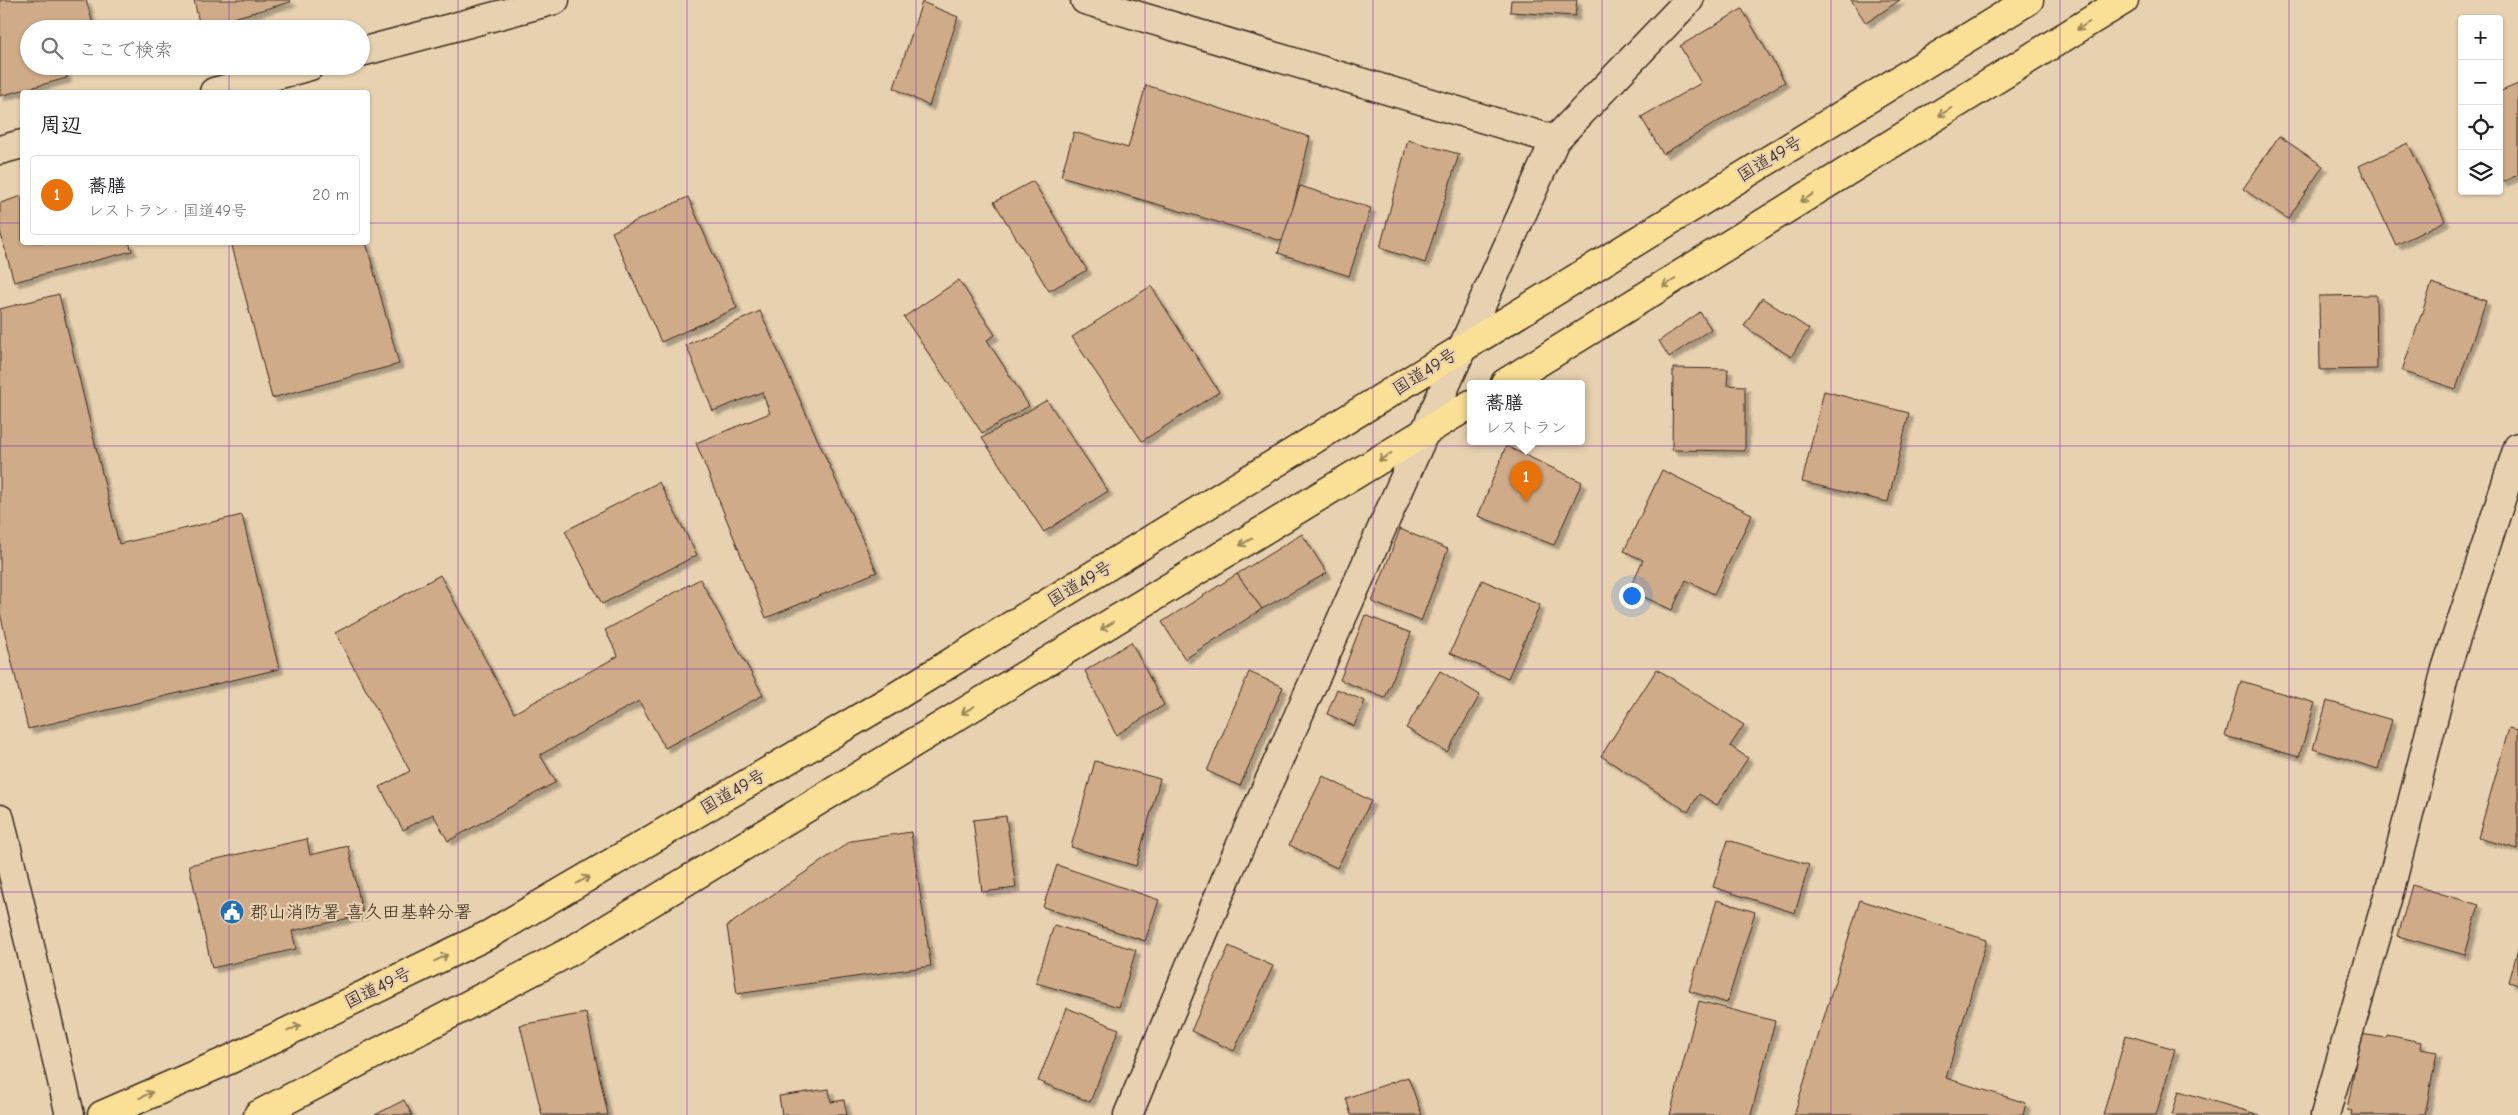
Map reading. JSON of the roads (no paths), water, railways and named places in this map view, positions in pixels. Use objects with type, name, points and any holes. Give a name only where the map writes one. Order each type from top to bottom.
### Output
[{"type":"highway","name":"国道49号","points":[[102,1115],[230,1059],[490,934],[890,700],[2029,0]]},
{"type":"highway","points":[[1510,380],[2124,0]]},
{"type":"highway","points":[[258,1115],[571,951],[1467,406]]},
{"type":"street","points":[[370,50],[555,0]]},
{"type":"street","points":[[1085,0],[1555,140]]},
{"type":"street","points":[[1128,1115],[1230,869],[1555,140],[1689,0]]},
{"type":"street","points":[[221,90],[277,75]]},
{"type":"street","points":[[0,150],[20,145]]},
{"type":"street","points":[[2325,1115],[2390,888],[2446,669],[2518,447]]},
{"type":"street","points":[[0,819],[70,1115]]},
{"type":"place","name":"蕎膳","points":[[1526,502]]},
{"type":"place","name":"郡山消防署 喜久田基幹分署","points":[[232,912]]}]
